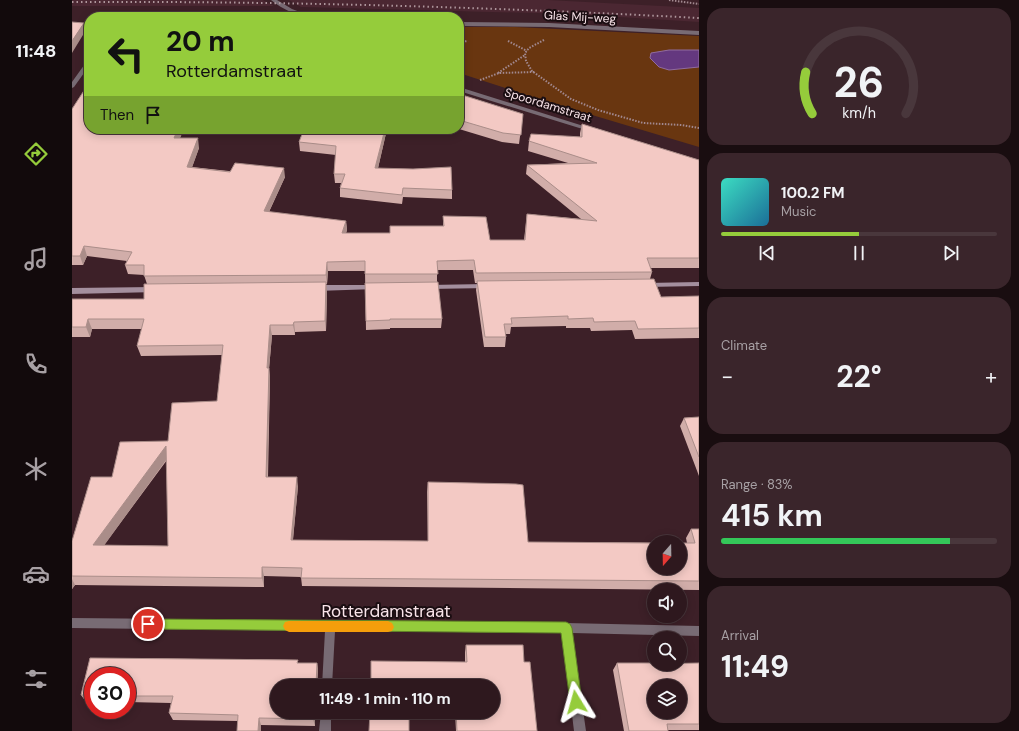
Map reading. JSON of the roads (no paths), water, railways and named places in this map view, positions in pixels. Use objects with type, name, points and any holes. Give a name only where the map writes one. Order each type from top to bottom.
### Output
[{"type":"street","points":[[273,0],[296,12]]},
{"type":"street","points":[[129,12],[172,12]]},
{"type":"street","name":"Glas Mij-weg","points":[[464,24],[542,25],[699,34]]},
{"type":"street","points":[[72,86],[84,69]]},
{"type":"street","name":"Spoordamstraat","points":[[464,91],[600,132]]},
{"type":"street","points":[[636,285],[699,284]]},
{"type":"street","points":[[421,287],[493,286]]},
{"type":"street","points":[[310,288],[382,287]]},
{"type":"street","points":[[72,291],[159,290]]},
{"type":"street","name":"Rotterdamstraat","points":[[72,623],[330,627],[566,628],[699,631]]},
{"type":"street","points":[[327,679],[330,627]]},
{"type":"street","points":[[566,628],[580,731]]},
{"type":"street","points":[[325,731],[326,719]]},
{"type":"railway","points":[[72,2],[386,6],[699,18]]}]
